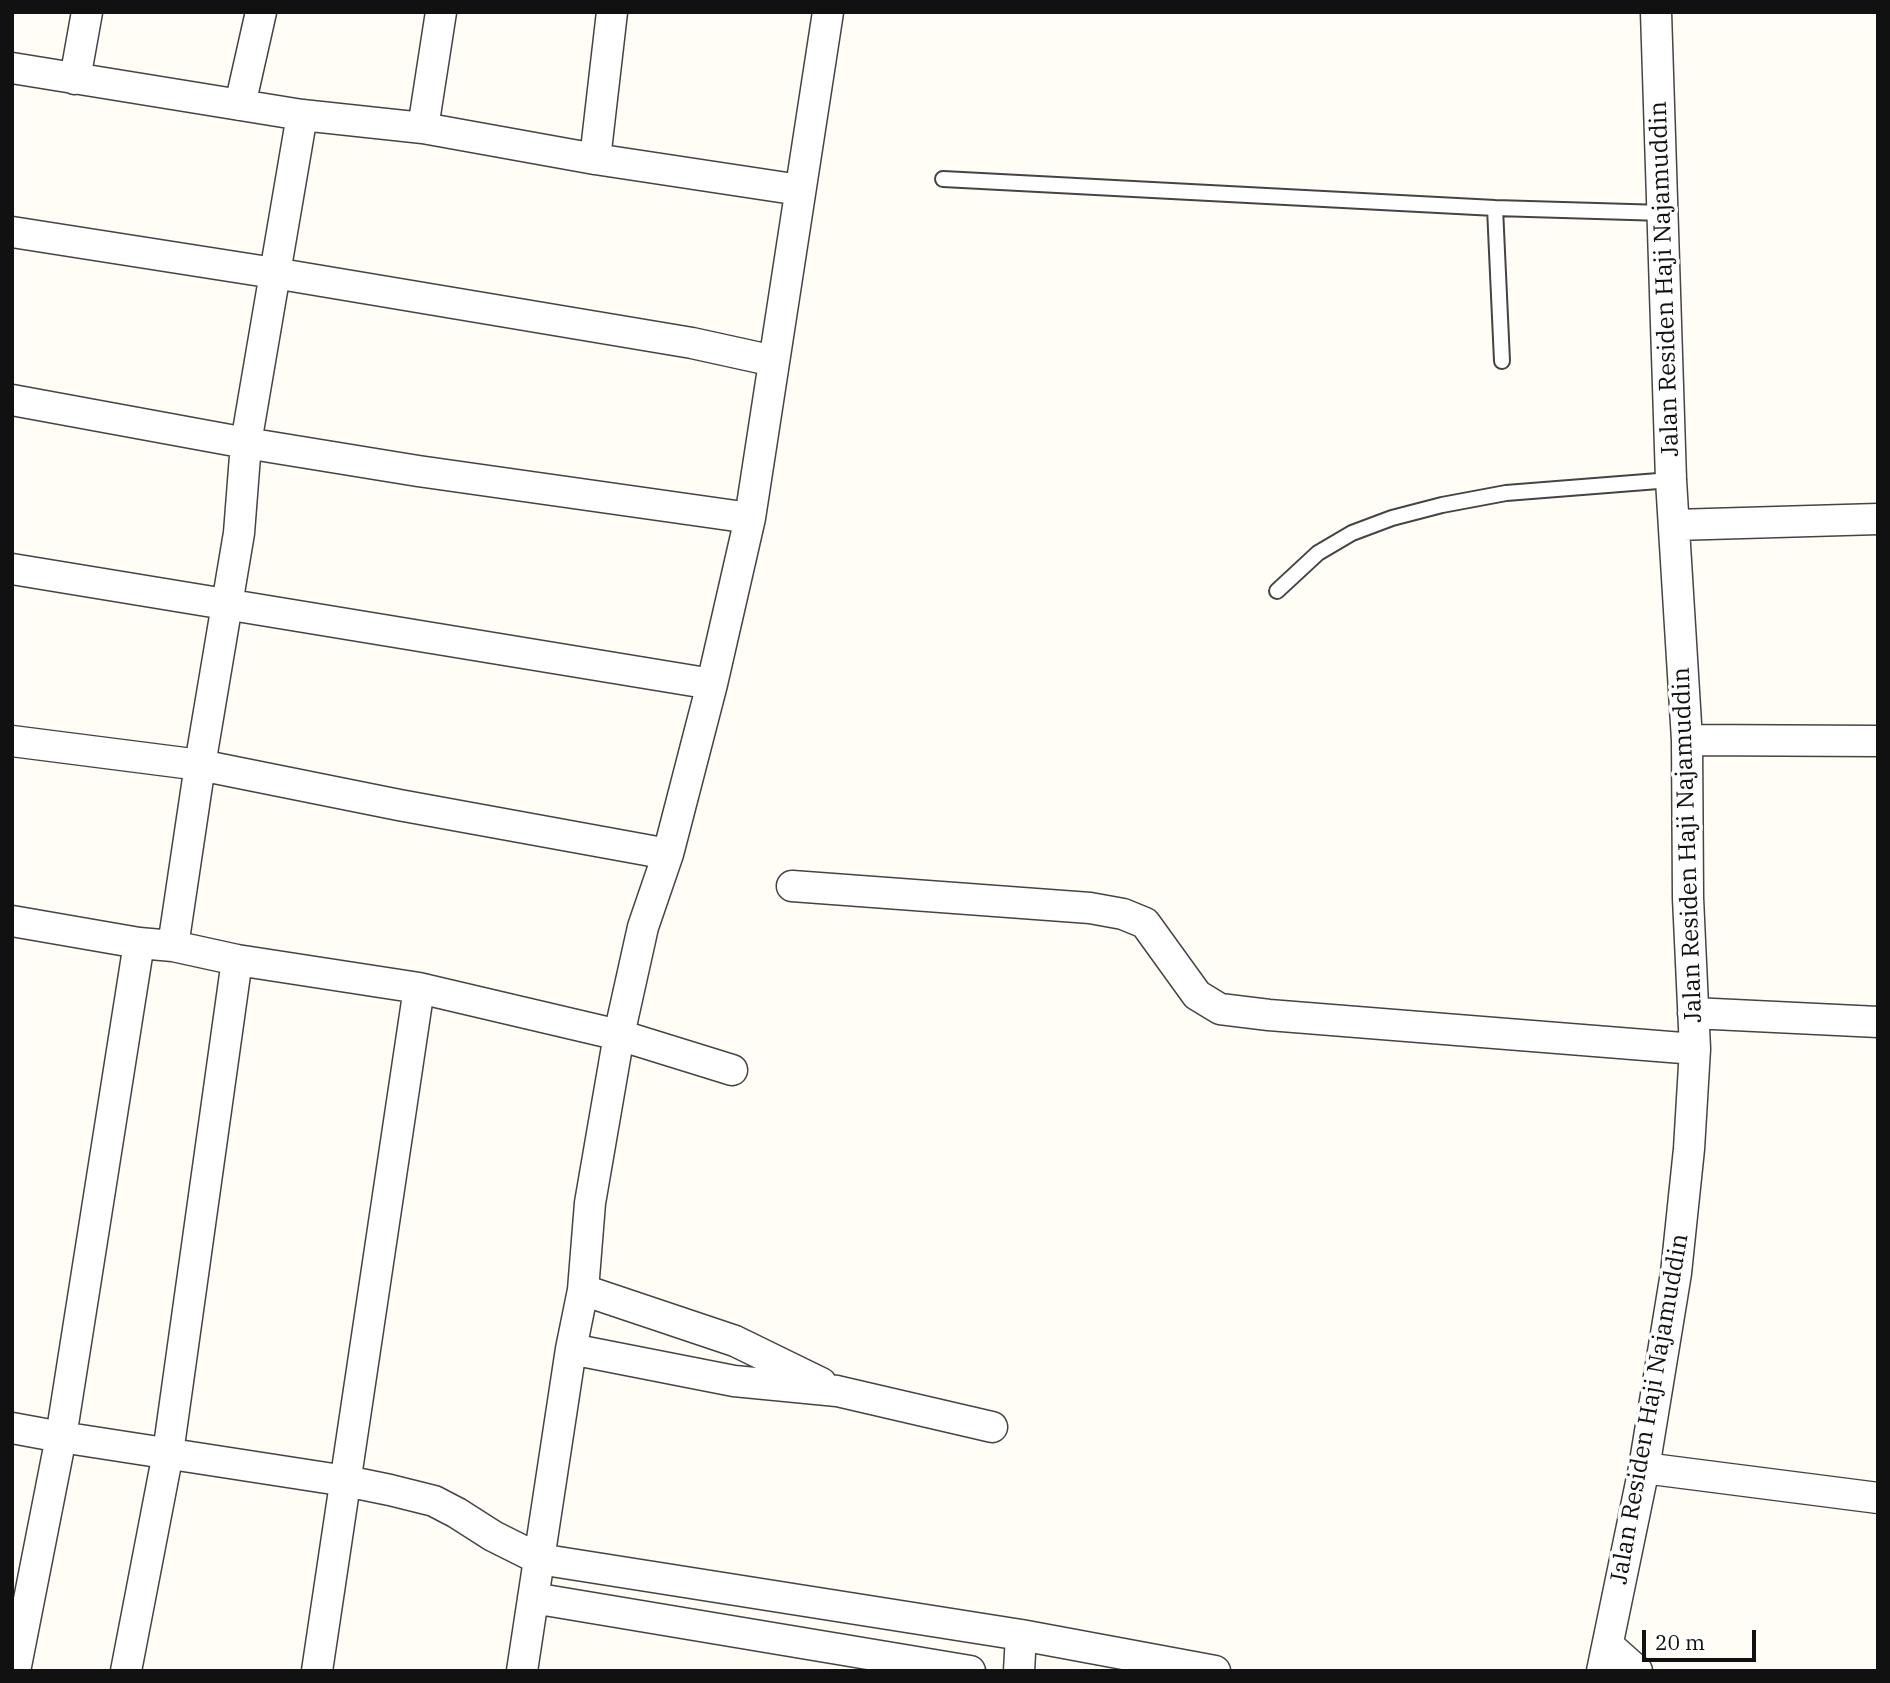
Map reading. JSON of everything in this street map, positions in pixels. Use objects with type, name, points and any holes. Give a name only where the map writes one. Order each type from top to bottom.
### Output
[{"type":"street","points":[[75,79],[87,12]]},
{"type":"street","points":[[240,105],[261,12]]},
{"type":"street","points":[[424,128],[441,12]]},
{"type":"street","points":[[595,159],[612,12]]},
{"type":"street","points":[[522,1671],[571,1349],[583,1290],[590,1203],[619,1035],[643,928],[668,854],[712,684],[750,518],[828,12]]},
{"type":"street","name":"Jalan Residen Haji Najamuddin","points":[[1606,1659],[1644,1468],[1676,1273],[1689,1149],[1695,1049],[1688,898],[1687,740],[1671,480],[1656,12]]},
{"type":"street","points":[[12,68],[303,115],[424,128],[595,159],[800,190]]},
{"type":"street","points":[[173,946],[239,533],[246,443],[303,115]]},
{"type":"street","points":[[12,232],[692,343],[774,361]]},
{"type":"street","points":[[12,400],[418,471],[750,518]]},
{"type":"street","points":[[1675,525],[1878,519]]},
{"type":"street","points":[[12,569],[712,684]]},
{"type":"street","points":[[1687,740],[1878,741]]},
{"type":"street","points":[[12,741],[200,765],[399,806],[668,854]]},
{"type":"street","points":[[792,886],[1090,908],[1123,914],[1145,923],[1197,995],[1220,1009],[1695,1049]]},
{"type":"street","points":[[12,921],[419,988],[619,1035],[732,1070]]},
{"type":"street","points":[[15,1671],[61,1437],[139,943]]},
{"type":"street","points":[[126,1671],[168,1453],[237,960]]},
{"type":"street","points":[[317,1671],[419,988]]},
{"type":"street","points":[[1693,1013],[1878,1022]]},
{"type":"street","points":[[583,1290],[735,1341],[836,1391]]},
{"type":"street","points":[[571,1349],[734,1381],[836,1391],[992,1427]]},
{"type":"street","points":[[12,1428],[346,1481],[434,1501],[493,1536],[539,1559],[1021,1635],[1139,1664],[1215,1671]]},
{"type":"street","points":[[1644,1468],[1878,1498]]},
{"type":"street","points":[[533,1598],[970,1671]]},
{"type":"street","points":[[1019,1671],[1021,1635]]},
{"type":"street","points":[[1606,1659],[1637,1671]]},
{"type":"lane","points":[[943,179],[1495,208],[1664,213]]},
{"type":"lane","points":[[1495,208],[1502,362]]},
{"type":"lane","points":[[1276,591],[1318,553],[1352,533],[1392,518],[1506,493],[1671,480]]}]
